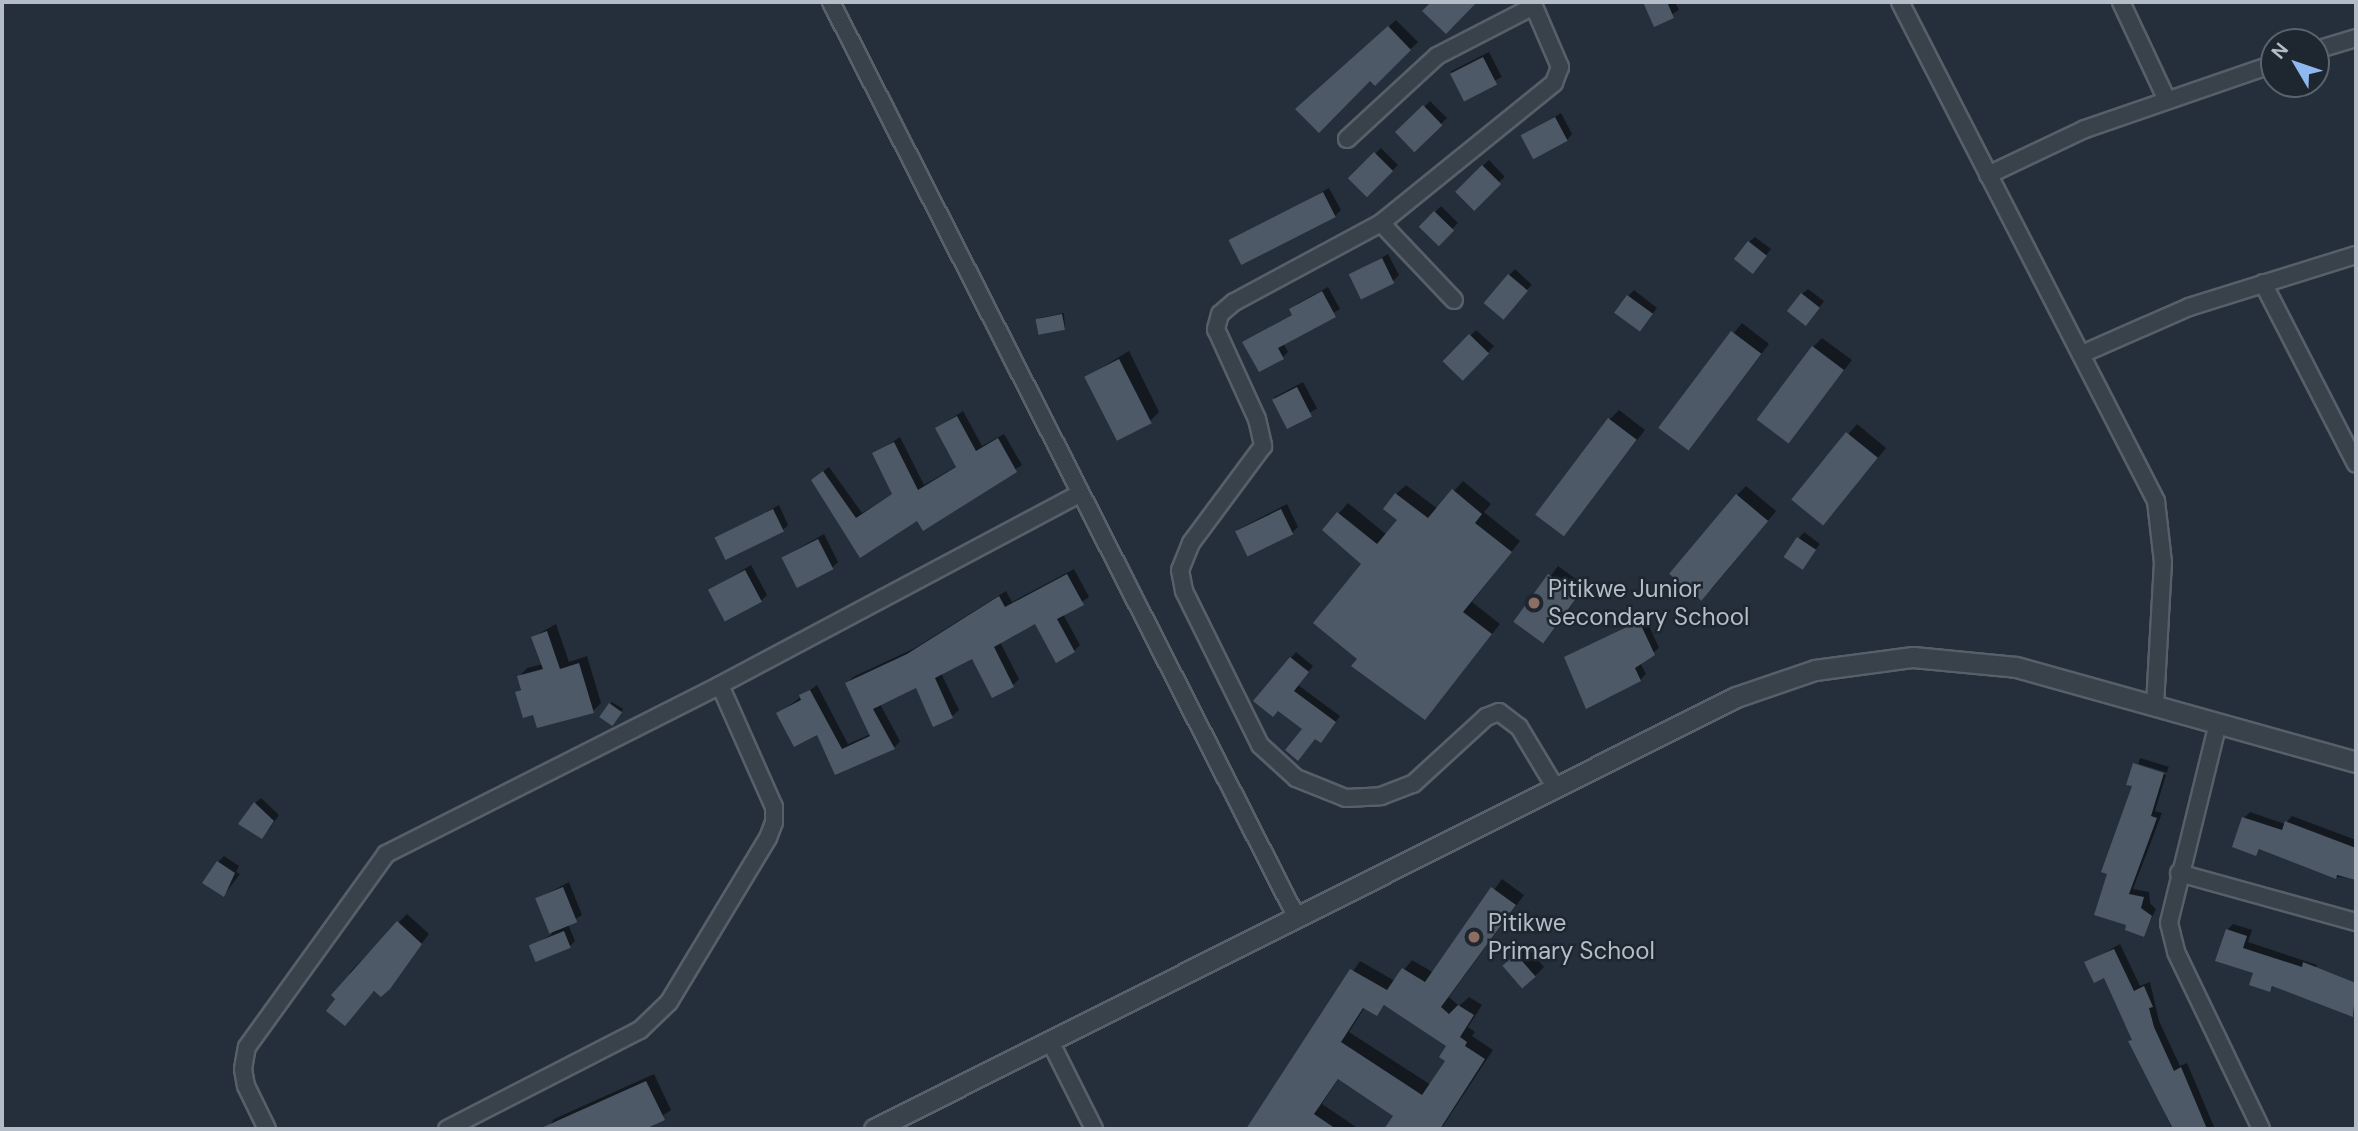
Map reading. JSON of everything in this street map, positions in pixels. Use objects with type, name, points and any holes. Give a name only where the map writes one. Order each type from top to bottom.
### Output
[{"type":"street","points":[[831,2],[1297,918]]},
{"type":"street","points":[[1900,2],[2147,481],[2161,520],[2155,703]]},
{"type":"street","points":[[2121,2],[2166,98]]},
{"type":"street","points":[[1347,139],[1437,56],[1533,4],[1560,67],[1558,78],[1381,223],[1234,302],[1220,314],[1216,329],[1257,419],[1263,446],[1191,543],[1181,565],[1182,585],[1260,745],[1303,782],[1346,798],[1399,790],[1426,774],[1486,717],[1499,712],[1519,727],[1555,787]]},
{"type":"street","points":[[2330,46],[2356,38]]},
{"type":"street","points":[[1989,175],[2046,146],[2166,98],[2260,68]]},
{"type":"street","points":[[1381,223],[1454,300]]},
{"type":"street","points":[[2082,354],[2189,307],[2356,255]]},
{"type":"street","points":[[2263,283],[2350,435],[2356,464]]},
{"type":"street","points":[[267,1129],[246,1086],[243,1069],[247,1047],[386,854],[720,685],[1079,494]]},
{"type":"street","points":[[874,1129],[1555,787],[1769,683],[1864,661],[1969,659],[2067,678],[2356,762]]},
{"type":"street","points":[[447,1129],[640,1030],[669,1002],[768,838],[774,822],[774,807],[720,685]]},
{"type":"street","points":[[2218,723],[2179,873],[2169,923],[2173,942],[2261,1129]]},
{"type":"street","points":[[2179,873],[2356,922]]},
{"type":"street","points":[[1050,1041],[1094,1129]]},
{"type":"building","points":[[1431,2],[1477,2],[1446,34],[1422,11]]},
{"type":"building","points":[[1643,2],[1667,2],[1674,18],[1654,27]]},
{"type":"building","points":[[1388,26],[1411,50],[1375,86],[1370,81],[1319,133],[1295,109]]},
{"type":"building","points":[[1483,57],[1497,85],[1464,101],[1450,74]]},
{"type":"building","points":[[1423,105],[1442,125],[1414,152],[1395,132]]},
{"type":"building","points":[[1555,117],[1568,141],[1533,159],[1521,135]]},
{"type":"building","points":[[1374,152],[1393,171],[1367,197],[1348,178]]},
{"type":"building","points":[[1482,165],[1501,184],[1474,211],[1455,192]]},
{"type":"building","points":[[1323,192],[1336,217],[1241,265],[1229,240]]},
{"type":"building","points":[[1434,211],[1454,230],[1439,246],[1419,227]]},
{"type":"building","points":[[1748,241],[1767,256],[1753,274],[1734,259]]},
{"type":"building","points":[[1382,258],[1394,283],[1361,299],[1349,274]]},
{"type":"building","points":[[1508,274],[1528,291],[1503,320],[1484,303]]},
{"type":"building","points":[[1322,291],[1336,317],[1278,348],[1284,359],[1259,372],[1242,342],[1292,315],[1289,309]]},
{"type":"building","points":[[1801,293],[1820,308],[1806,326],[1787,311]]},
{"type":"building","points":[[1627,295],[1653,314],[1640,332],[1614,313]]},
{"type":"building","points":[[1062,314],[1065,330],[1039,335],[1035,319]]},
{"type":"building","points":[[1731,331],[1761,354],[1689,451],[1658,428]]},
{"type":"building","points":[[1469,334],[1489,353],[1463,381],[1443,361]]},
{"type":"building","points":[[1812,346],[1844,370],[1789,444],[1757,419]]},
{"type":"building","points":[[1119,359],[1152,423],[1117,441],[1084,377]]},
{"type":"building","points":[[1297,387],[1312,416],[1287,429],[1272,400]]},
{"type":"building","points":[[957,416],[976,451],[998,438],[1017,472],[923,531],[917,521],[860,558],[811,480],[823,471],[856,518],[892,494],[872,453],[894,442],[918,490],[956,467],[935,428]]},
{"type":"building","points":[[1608,418],[1637,440],[1564,536],[1535,515]]},
{"type":"building","points":[[1846,432],[1878,458],[1823,525],[1791,500]]},
{"type":"building","points":[[1452,489],[1482,514],[1475,523],[1512,552],[1463,612],[1492,634],[1425,720],[1351,666],[1357,659],[1313,623],[1361,564],[1322,530],[1337,512],[1377,544],[1397,520],[1383,509],[1395,493],[1428,518]]},
{"type":"building","points":[[1736,494],[1768,521],[1701,601],[1669,574]]},
{"type":"building","points":[[773,509],[784,531],[726,560],[715,537]]},
{"type":"building","points":[[1281,509],[1293,534],[1247,557],[1235,531]]},
{"type":"building","points":[[1797,537],[1816,550],[1803,570],[1784,557]]},
{"type":"building","points":[[818,539],[833,569],[797,588],[781,558]]},
{"type":"building","points":[[745,570],[762,602],[725,622],[708,590]]},
{"type":"building","points":[[1067,574],[1084,605],[1057,619],[1075,652],[1056,663],[1035,624],[994,647],[1014,687],[992,698],[972,659],[935,678],[953,718],[933,727],[916,688],[873,709],[895,749],[835,775],[817,735],[794,747],[776,713],[801,700],[799,695],[810,690],[842,749],[870,736],[845,683],[907,654],[999,596],[1005,607]]},
{"type":"building","points":[[1548,574],[1578,596],[1543,643],[1513,622]]},
{"type":"building","points":[[1639,621],[1655,655],[1635,668],[1641,681],[1586,709],[1564,657]]},
{"type":"building","points":[[547,631],[560,669],[579,663],[594,713],[537,728],[533,715],[523,718],[515,692],[521,690],[517,676],[543,669],[531,637]]},
{"type":"building","points":[[1290,657],[1309,672],[1294,691],[1336,722],[1321,743],[1315,739],[1298,761],[1285,750],[1302,729],[1278,711],[1273,717],[1253,701]]},
{"type":"building","points":[[609,703],[622,712],[612,726],[599,717]]},
{"type":"building","points":[[2133,763],[2164,773],[2151,816],[2157,818],[2129,894],[2144,897],[2141,908],[2152,916],[2144,937],[2125,930],[2126,925],[2094,915],[2107,874],[2101,872],[2132,786],[2126,785]]},
{"type":"building","points":[[254,802],[274,821],[262,839],[238,824]]},
{"type":"building","points":[[2242,817],[2282,830],[2285,821],[2356,848],[2356,880],[2337,875],[2336,879],[2259,849],[2256,856],[2232,847]]},
{"type":"building","points":[[217,861],[235,873],[224,897],[202,883]]},
{"type":"building","points":[[563,887],[577,922],[549,933],[535,898]]},
{"type":"building","points":[[1491,887],[1516,905],[1441,1007],[1449,1014],[1458,1005],[1474,1015],[1460,1037],[1467,1042],[1465,1046],[1485,1059],[1440,1129],[1384,1129],[1393,1116],[1338,1079],[1314,1114],[1336,1129],[1246,1129],[1350,969],[1387,990],[1402,968],[1425,982]],"holes":[[[1384,1005],[1446,1046],[1439,1057],[1445,1061],[1422,1095],[1341,1042],[1363,1008],[1377,1016]]]},
{"type":"building","points":[[397,921],[422,944],[390,989],[381,997],[374,991],[345,1026],[326,1011],[335,999],[331,995]]},
{"type":"building","points":[[2226,929],[2247,936],[2243,948],[2302,967],[2303,962],[2356,983],[2353,1017],[2272,986],[2270,992],[2249,985],[2253,973],[2215,961]]},
{"type":"building","points":[[564,931],[571,948],[536,962],[529,945]]},
{"type":"building","points":[[2114,949],[2134,991],[2144,986],[2153,1007],[2149,1008],[2154,1027],[2174,1071],[2181,1067],[2207,1129],[2173,1129],[2128,1041],[2132,1040],[2104,978],[2094,983],[2084,962]]},
{"type":"building","points":[[1516,954],[1536,977],[1522,988],[1502,966]]},
{"type":"building","points":[[646,1081],[665,1120],[645,1129],[539,1129]]},
{"type":"place","name":"Pitikwe Junior Secondary School","points":[[1534,603]]},
{"type":"place","name":"Pitikwe Primary School","points":[[1474,937]]}]
